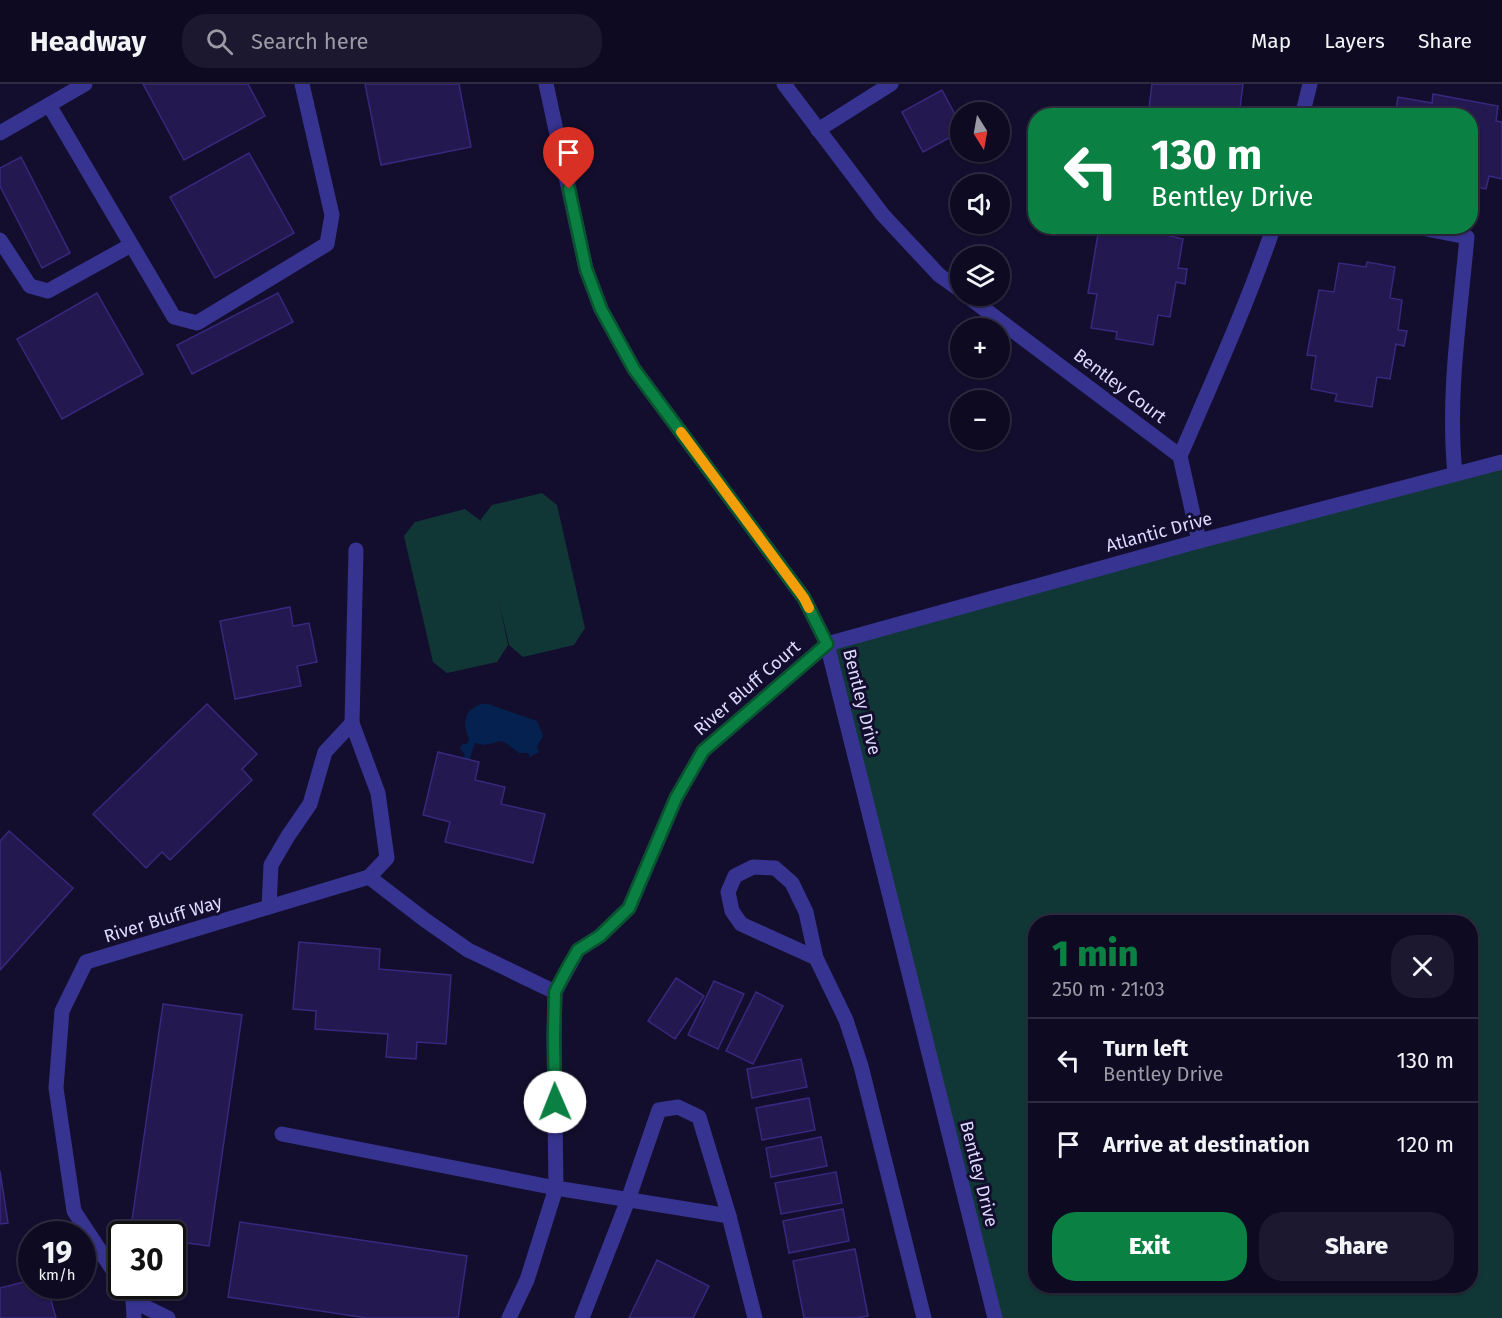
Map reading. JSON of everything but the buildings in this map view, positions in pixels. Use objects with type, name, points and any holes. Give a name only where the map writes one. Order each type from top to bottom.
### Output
[{"type":"street","points":[[0,133],[85,84]]},
{"type":"street","points":[[48,105],[174,317],[197,323],[327,244],[332,215],[302,84]]},
{"type":"street","name":"Bentley Drive","points":[[546,84],[586,269],[601,309],[634,369],[804,598],[827,644],[995,1318]]},
{"type":"street","points":[[784,84],[883,214],[939,275],[950,283]]},
{"type":"street","points":[[818,130],[891,84]]},
{"type":"street","points":[[1304,108],[1310,84]]},
{"type":"street","points":[[1199,541],[1180,456],[1236,327],[1271,234]]},
{"type":"street","points":[[1452,234],[1467,237],[1452,401],[1452,446],[1455,474]]},
{"type":"street","points":[[0,240],[30,286],[48,291],[131,245]]},
{"type":"street","name":"Bentley Court","points":[[980,306],[1180,456]]},
{"type":"street","name":"Atlantic Drive","points":[[827,644],[1199,541],[1502,462]]},
{"type":"street","points":[[356,550],[352,723],[378,793],[387,858],[369,877],[468,950],[555,992]]},
{"type":"street","name":"River Bluff Court","points":[[509,1318],[527,1280],[556,1188],[555,992],[578,950],[600,936],[629,908],[676,798],[703,751],[827,644]]},
{"type":"street","points":[[269,907],[271,865],[310,804],[325,752],[352,723]]},
{"type":"street","points":[[816,958],[741,924],[732,911],[728,892],[735,876],[753,867],[775,868],[792,883],[806,912],[816,958],[846,1020],[861,1066],[924,1318]]},
{"type":"street","name":"River Bluff Way","points":[[108,1263],[74,1211],[56,1088],[62,1011],[86,962],[369,877]]},
{"type":"street","points":[[582,1318],[628,1200],[659,1110],[678,1107],[699,1117],[729,1216],[755,1318]]},
{"type":"street","points":[[282,1134],[556,1188],[729,1216]]},
{"type":"street","points":[[134,1318],[133,1301],[168,1318]]},
{"type":"green space","points":[[1502,462],[1502,1318],[995,1318],[827,644]]},
{"type":"green space","points":[[542,493],[557,505],[585,628],[574,645],[523,657],[509,645],[498,597],[508,645],[497,662],[447,673],[433,662],[404,536],[415,522],[465,509],[481,521],[492,505]]},
{"type":"water","points":[[482,704],[537,721],[543,736],[537,747],[539,752],[530,757],[528,753],[519,753],[501,741],[485,745],[475,743],[469,761],[463,759],[465,754],[460,749],[463,744],[467,744],[469,739],[466,717],[471,709]]},
{"type":"slow traffic","points":[[681,432],[804,598],[809,608]]},
{"type":"route","points":[[555,1102],[555,992],[578,950],[600,936],[629,908],[676,798],[703,751],[827,644],[804,598],[634,369],[601,309],[586,269],[569,189]]}]
